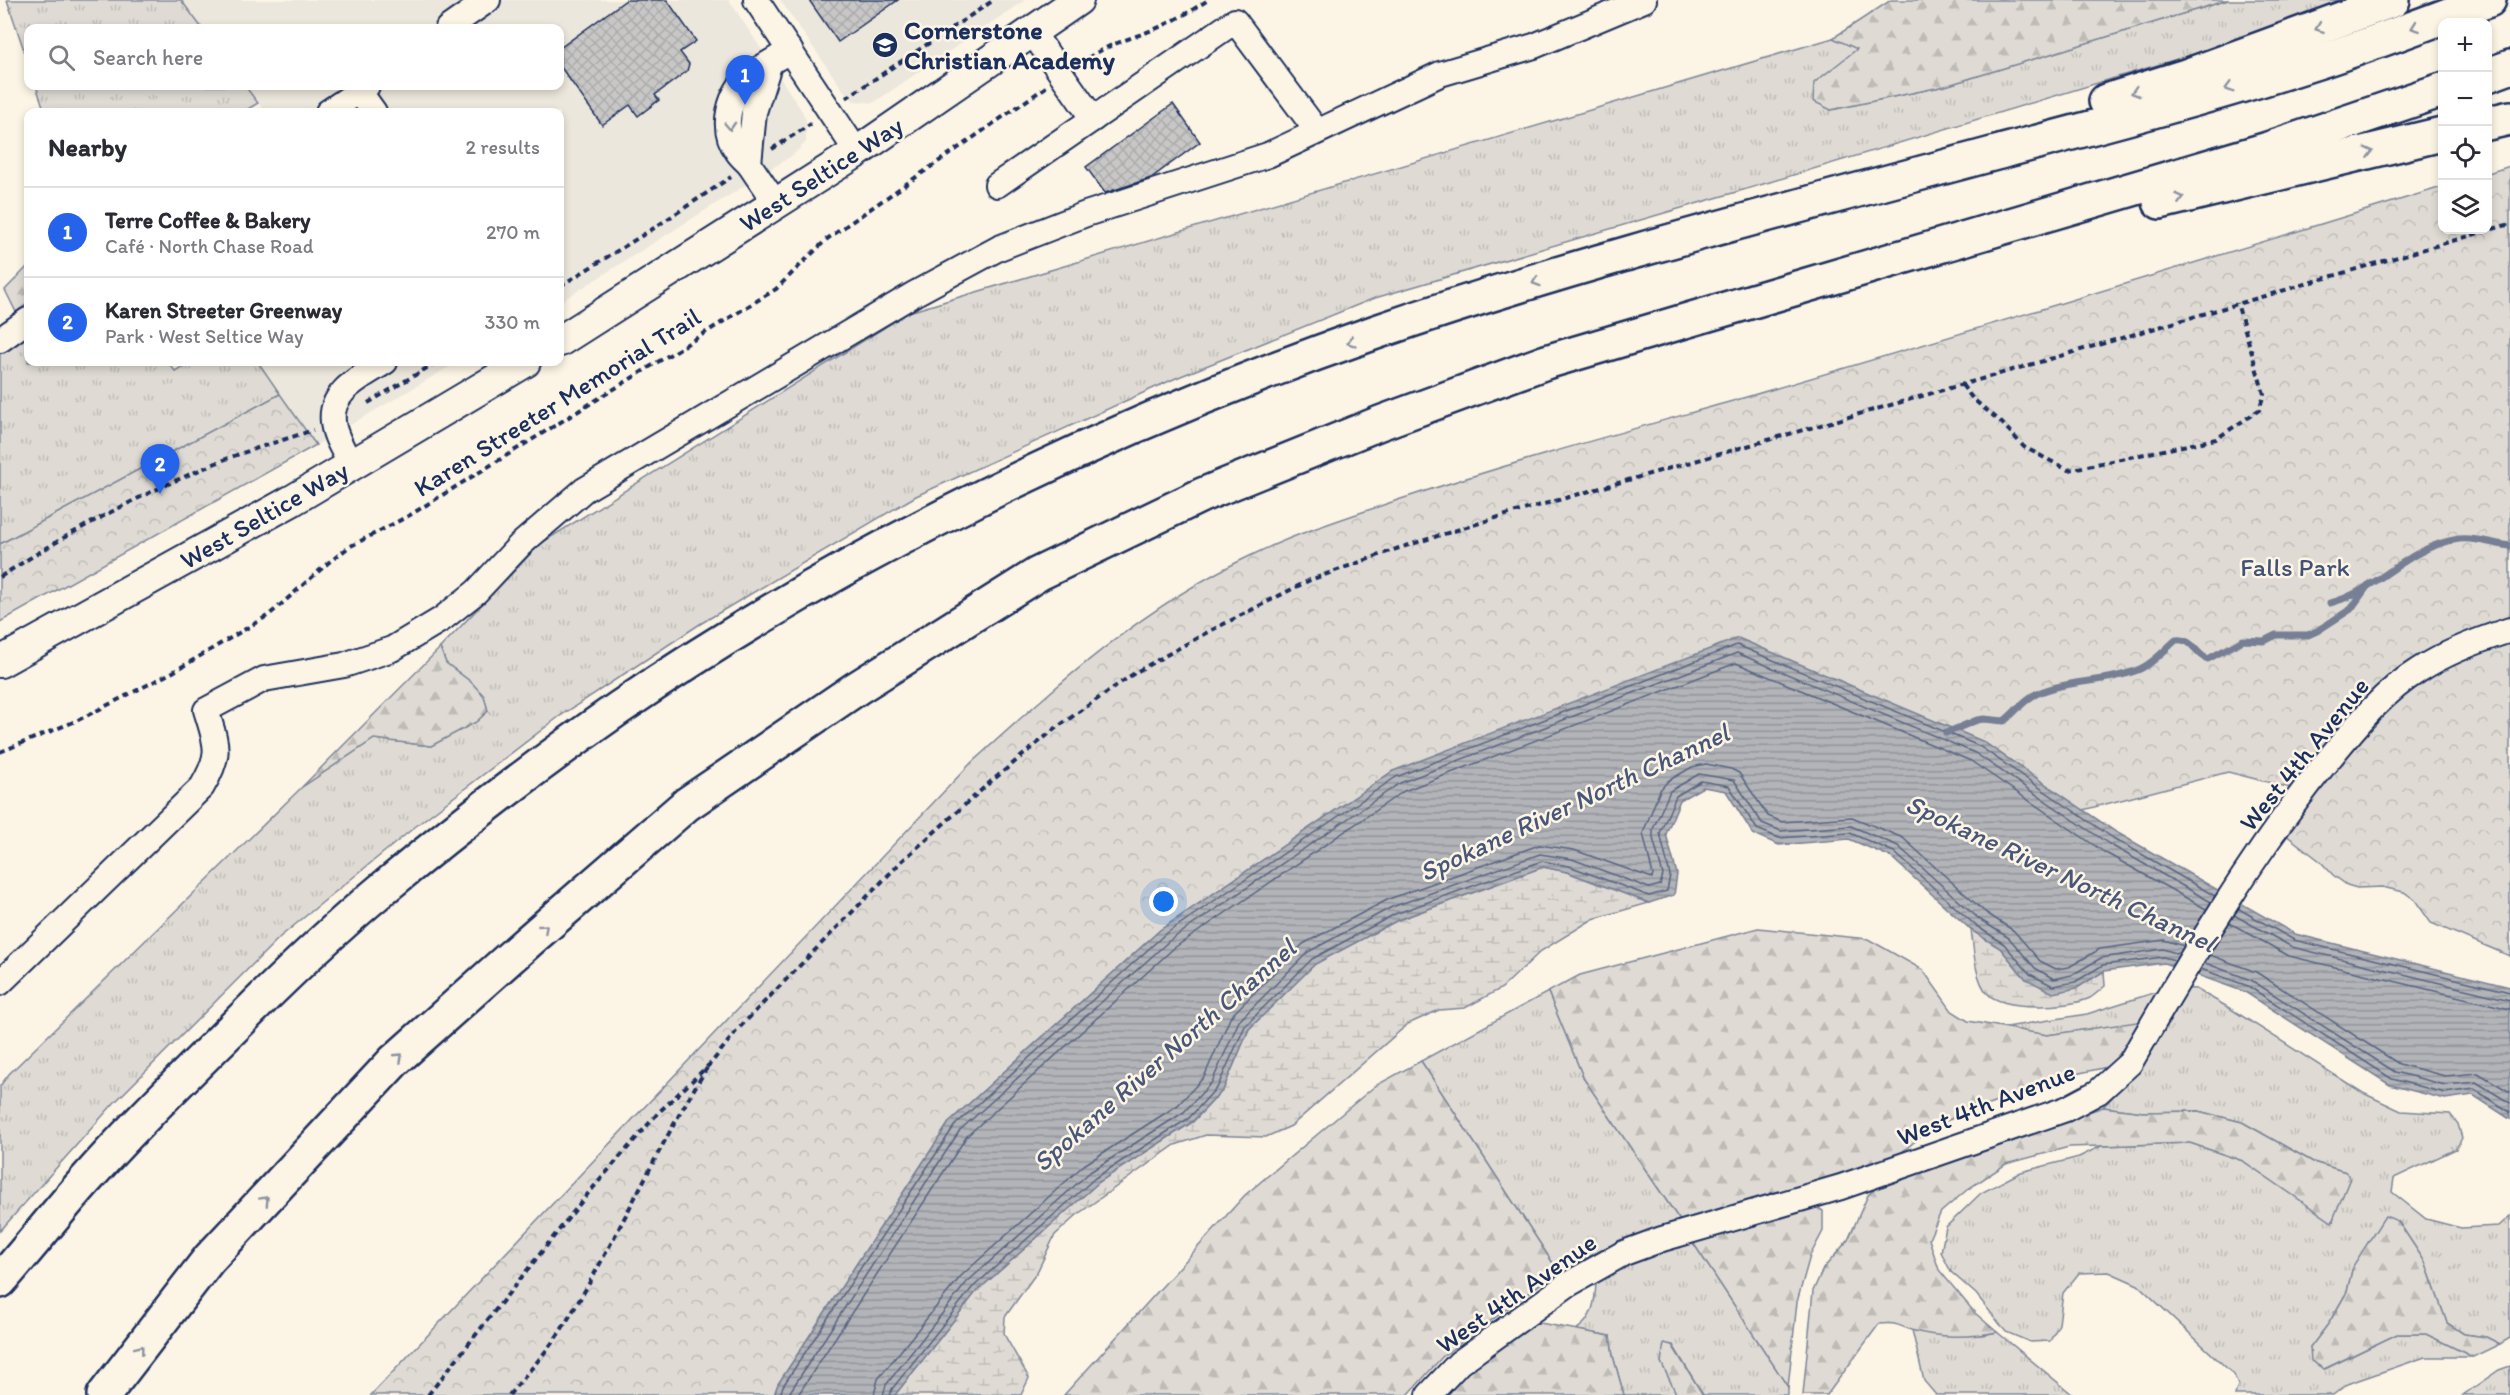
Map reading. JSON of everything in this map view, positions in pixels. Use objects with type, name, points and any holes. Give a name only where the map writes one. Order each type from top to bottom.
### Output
[{"type":"highway","points":[[0,1281],[83,1182],[153,1107],[326,939],[377,894],[538,766],[622,707],[709,650],[891,544],[984,496],[1082,451],[1221,392],[1376,332],[1820,189],[2186,76],[2393,0]]},
{"type":"highway","points":[[1579,268],[2303,67],[2489,0]]},
{"type":"highway","points":[[2492,73],[2510,67]]},
{"type":"highway","points":[[104,1395],[209,1259],[394,1061],[687,804],[857,688],[1038,574],[1202,495],[1380,423],[1546,362],[2268,149],[2438,91]]},
{"type":"highway","points":[[2492,122],[2510,118]]},
{"type":"highway","points":[[1897,258],[2074,223],[2438,135]]},
{"type":"main road","name":"West Seltice Way","points":[[564,338],[857,152],[1078,0]]},
{"type":"main road","name":"West Seltice Way","points":[[0,662],[293,500],[518,366]]},
{"type":"street","points":[[454,24],[488,0]]},
{"type":"street","points":[[756,0],[857,152]]},
{"type":"street","points":[[0,983],[202,787],[214,766],[217,745],[206,710],[264,679],[344,665],[392,649],[442,619],[476,592],[520,545],[584,490],[914,294],[999,248],[1086,214],[1268,155],[1440,74],[1534,46],[1644,0]]},
{"type":"street","points":[[997,185],[1235,21],[1317,131]]},
{"type":"street","points":[[1032,32],[1093,119]]},
{"type":"street","points":[[776,204],[749,164],[736,150],[729,134],[729,107],[737,90],[752,74],[790,50]]},
{"type":"street","points":[[334,108],[360,90]]},
{"type":"street","points":[[364,90],[372,108]]},
{"type":"street","points":[[0,340],[24,323]]},
{"type":"street","points":[[351,466],[333,423],[333,404],[344,389],[378,366]]},
{"type":"street","name":"West 4th Avenue","points":[[1429,1395],[1459,1363],[1567,1285],[1624,1253],[1662,1239],[1841,1187],[2066,1109],[2098,1092],[2130,1062],[2263,846],[2359,722],[2393,689],[2419,670],[2452,652],[2510,630]]},
{"type":"path","points":[[564,284],[651,230],[994,0]]},
{"type":"path","name":"Karen Streeter Memorial Trail","points":[[0,752],[76,721],[172,672],[269,615],[328,563],[349,548],[410,515],[776,289],[827,239],[1098,50],[1183,16],[1208,0]]},
{"type":"path","points":[[509,1395],[562,1330],[677,1116],[712,1062],[738,1029],[903,861],[988,784],[1056,728],[1136,672],[1247,610],[1310,580],[1421,541],[2510,224]]},
{"type":"path","points":[[1962,385],[1973,399],[2001,422],[2024,447],[2068,470],[2216,439],[2259,410],[2264,394],[2237,303]]},
{"type":"path","points":[[0,577],[69,533],[116,508],[227,459],[333,423],[429,366]]},
{"type":"path","points":[[428,1395],[586,1196],[658,1113],[712,1062]]},
{"type":"shaded area","points":[[181,0],[470,0],[435,24],[199,24]]},
{"type":"shaded area","points":[[501,0],[729,0],[802,111],[806,121],[806,142],[793,155],[564,299],[564,108],[346,108],[372,90],[564,90],[564,24],[466,24]]},
{"type":"shaded area","name":"Cornerstone Christian Academy","points":[[780,0],[1025,0],[873,103],[854,101],[843,90]]},
{"type":"shaded area","points":[[248,90],[341,90],[315,108],[263,108]]},
{"type":"shaded area","points":[[261,366],[451,366],[316,445]]},
{"type":"green space","points":[[7,0],[181,0],[199,24],[24,24],[24,50]]},
{"type":"green space","points":[[1891,0],[2228,0],[1945,86],[1831,110],[1813,101],[1814,83],[1857,49],[1833,38]]},
{"type":"green space","points":[[2228,0],[2343,0],[2263,33],[1760,185],[1375,298],[1176,378],[916,496],[700,624],[560,716],[421,822],[280,937],[114,1103],[0,1231],[0,1086],[9,1074],[302,787],[374,739],[431,746],[476,722],[488,711],[484,696],[471,682],[446,663],[440,648],[540,544],[909,312],[1833,38],[1857,48],[1831,110],[1945,86]]},
{"type":"green space","points":[[37,90],[248,90],[258,103],[250,108],[44,108]]},
{"type":"green space","name":"Falls Park","points":[[2510,166],[2510,956],[2431,923],[2415,900],[2404,892],[2382,887],[2357,888],[2347,885],[2286,835],[2280,842],[2261,828],[2291,788],[2228,772],[2083,810],[1982,741],[1393,771],[1160,930],[950,1121],[778,1384],[774,1395],[371,1395],[971,763],[1070,675],[1140,621],[1214,574],[1309,531],[1446,484],[2093,294],[2438,188],[2438,234],[2492,234],[2492,172]]},
{"type":"green space","points":[[24,270],[24,306],[16,312],[5,290]]},
{"type":"green space","points":[[24,332],[24,366],[171,366],[175,371],[183,366],[261,366],[280,394],[0,544],[0,349]]},
{"type":"green space","points":[[280,394],[316,445],[0,622],[0,544]]},
{"type":"green space","points":[[440,648],[446,663],[471,682],[484,696],[488,711],[476,722],[431,746],[374,739],[302,787]]},
{"type":"green space","points":[[1543,867],[1567,872],[1649,903],[1593,919],[1541,951],[1502,988],[1465,1008],[1439,1010],[1408,1024],[1291,1126],[1266,1137],[1206,1135],[1175,1145],[1078,1214],[1055,1235],[1037,1272],[1005,1317],[1004,1334],[1029,1378],[1021,1395],[895,1395],[976,1292],[1099,1182],[1193,1122],[1223,1090],[1249,1029],[1315,964],[1398,920]]},
{"type":"green space","points":[[1758,928],[1868,939],[1923,970],[1952,1011],[1968,1021],[2047,1035],[2137,1022],[2144,1026],[2112,1066],[2066,1076],[1935,1125],[1897,1156],[1681,1222],[1584,1079],[1548,992],[1580,975]]},
{"type":"green space","points":[[1971,930],[2000,948],[2026,979],[2077,988],[2104,971],[2105,986],[2090,998],[2052,1006],[2021,1005],[1995,999],[1987,993],[1979,979]]},
{"type":"green space","points":[[2169,988],[2196,989],[2363,1093],[2401,1111],[2450,1114],[2458,1124],[2462,1138],[2456,1149],[2394,1178],[2392,1192],[2426,1219],[2461,1228],[2499,1226],[2510,1216],[2510,1338],[2500,1344],[2486,1337],[2464,1334],[2447,1323],[2425,1262],[2398,1221],[2353,1266],[2347,1292],[2329,1323],[2310,1348],[2325,1369],[2397,1334],[2426,1334],[2473,1357],[2425,1357],[2347,1384],[2333,1395],[2235,1395],[2238,1385],[2234,1375],[2138,1285],[2109,1272],[2079,1273],[2063,1293],[2059,1324],[2050,1341],[2030,1342],[2006,1332],[1976,1294],[1951,1272],[1941,1252],[1946,1227],[1981,1193],[2021,1172],[2079,1157],[2101,1146],[2190,1143],[2243,1161],[2333,1221],[2346,1172],[2313,1162],[2242,1122],[2198,1111],[2143,1112],[2103,1107],[2132,1077],[2137,1023],[2047,1035],[2000,1028],[2087,1014]]},
{"type":"green space","points":[[1548,992],[1584,1079],[1681,1222],[1610,1246],[1558,1271],[1421,1061]]},
{"type":"green space","points":[[1421,1061],[1558,1271],[1443,1356],[1408,1395],[1064,1395],[1245,1195],[1375,1086]]},
{"type":"green space","points":[[2103,1107],[2143,1112],[2198,1111],[2242,1122],[2313,1162],[2346,1172],[2350,1178],[2332,1222],[2243,1161],[2190,1143],[2069,1147],[2006,1164],[1968,1189],[1941,1212],[1929,1239],[1939,1270],[1975,1313],[1997,1332],[1943,1336],[1921,1333],[1899,1325],[1879,1324],[1827,1395],[1803,1395],[1813,1291],[1823,1269],[1848,1240],[1868,1195],[1881,1184]]},
{"type":"green space","points":[[1815,1206],[1823,1211],[1823,1231],[1810,1256],[1797,1302],[1788,1387],[1690,1238]]},
{"type":"green space","points":[[2385,1216],[2398,1221],[2425,1262],[2447,1323],[2464,1334],[2486,1337],[2500,1344],[2473,1357],[2426,1334],[2397,1334],[2324,1369],[2311,1361],[2310,1348],[2329,1323],[2347,1292],[2353,1266]]},
{"type":"green space","points":[[1690,1238],[1788,1387],[1788,1395],[1703,1395],[1673,1345],[1661,1362],[1677,1395],[1624,1395],[1610,1336],[1576,1330],[1590,1315],[1596,1283],[1613,1268]]},
{"type":"green space","points":[[1540,1323],[1610,1336],[1624,1395],[1440,1395],[1460,1373],[1515,1331]]},
{"type":"green space","points":[[1912,1330],[1965,1335],[1997,1332],[2073,1395],[1936,1395],[1924,1381]]},
{"type":"green space","points":[[1664,1343],[1672,1345],[1703,1395],[1677,1395],[1661,1362]]},
{"type":"green space","points":[[2510,1366],[2510,1395],[2463,1395],[2499,1370]]},
{"type":"water","name":"Spokane River North Channel","points":[[1738,638],[1982,741],[2116,832],[2295,934],[2510,987],[2510,1119],[2473,1095],[2445,1099],[2390,1085],[2245,992],[2164,963],[2104,971],[2077,988],[2053,993],[2026,979],[2000,948],[1971,930],[1891,857],[1849,839],[1779,845],[1753,834],[1726,791],[1703,787],[1680,800],[1666,834],[1677,874],[1674,895],[1649,903],[1567,872],[1543,867],[1398,920],[1315,964],[1249,1029],[1223,1090],[1192,1122],[1099,1182],[976,1292],[895,1395],[774,1395],[778,1384],[950,1121],[1160,930],[1393,771]]},
{"type":"building","points":[[626,0],[667,0],[696,41],[680,52],[689,64],[687,71],[655,95],[659,100],[638,116],[630,105],[602,125],[564,72],[564,45]]},
{"type":"building","points":[[809,0],[898,0],[838,42]]},
{"type":"building","points":[[1173,104],[1200,142],[1151,178],[1105,193],[1086,167]]},
{"type":"waterway","points":[[2330,603],[2363,589],[2407,560],[2440,544],[2465,539],[2510,546]]},
{"type":"waterway","points":[[1946,733],[1977,720],[2004,721],[2031,697],[2049,689],[2114,677],[2140,669],[2176,640],[2187,641],[2208,659],[2243,640],[2264,641],[2276,635],[2308,635],[2351,609],[2369,584]]},
{"type":"place","name":"Cornerstone Christian Academy","points":[[885,45]]},
{"type":"place","name":"Terre Coffee & Bakery","points":[[745,105]]},
{"type":"place","name":"Karen Streeter Greenway","points":[[160,494]]}]
